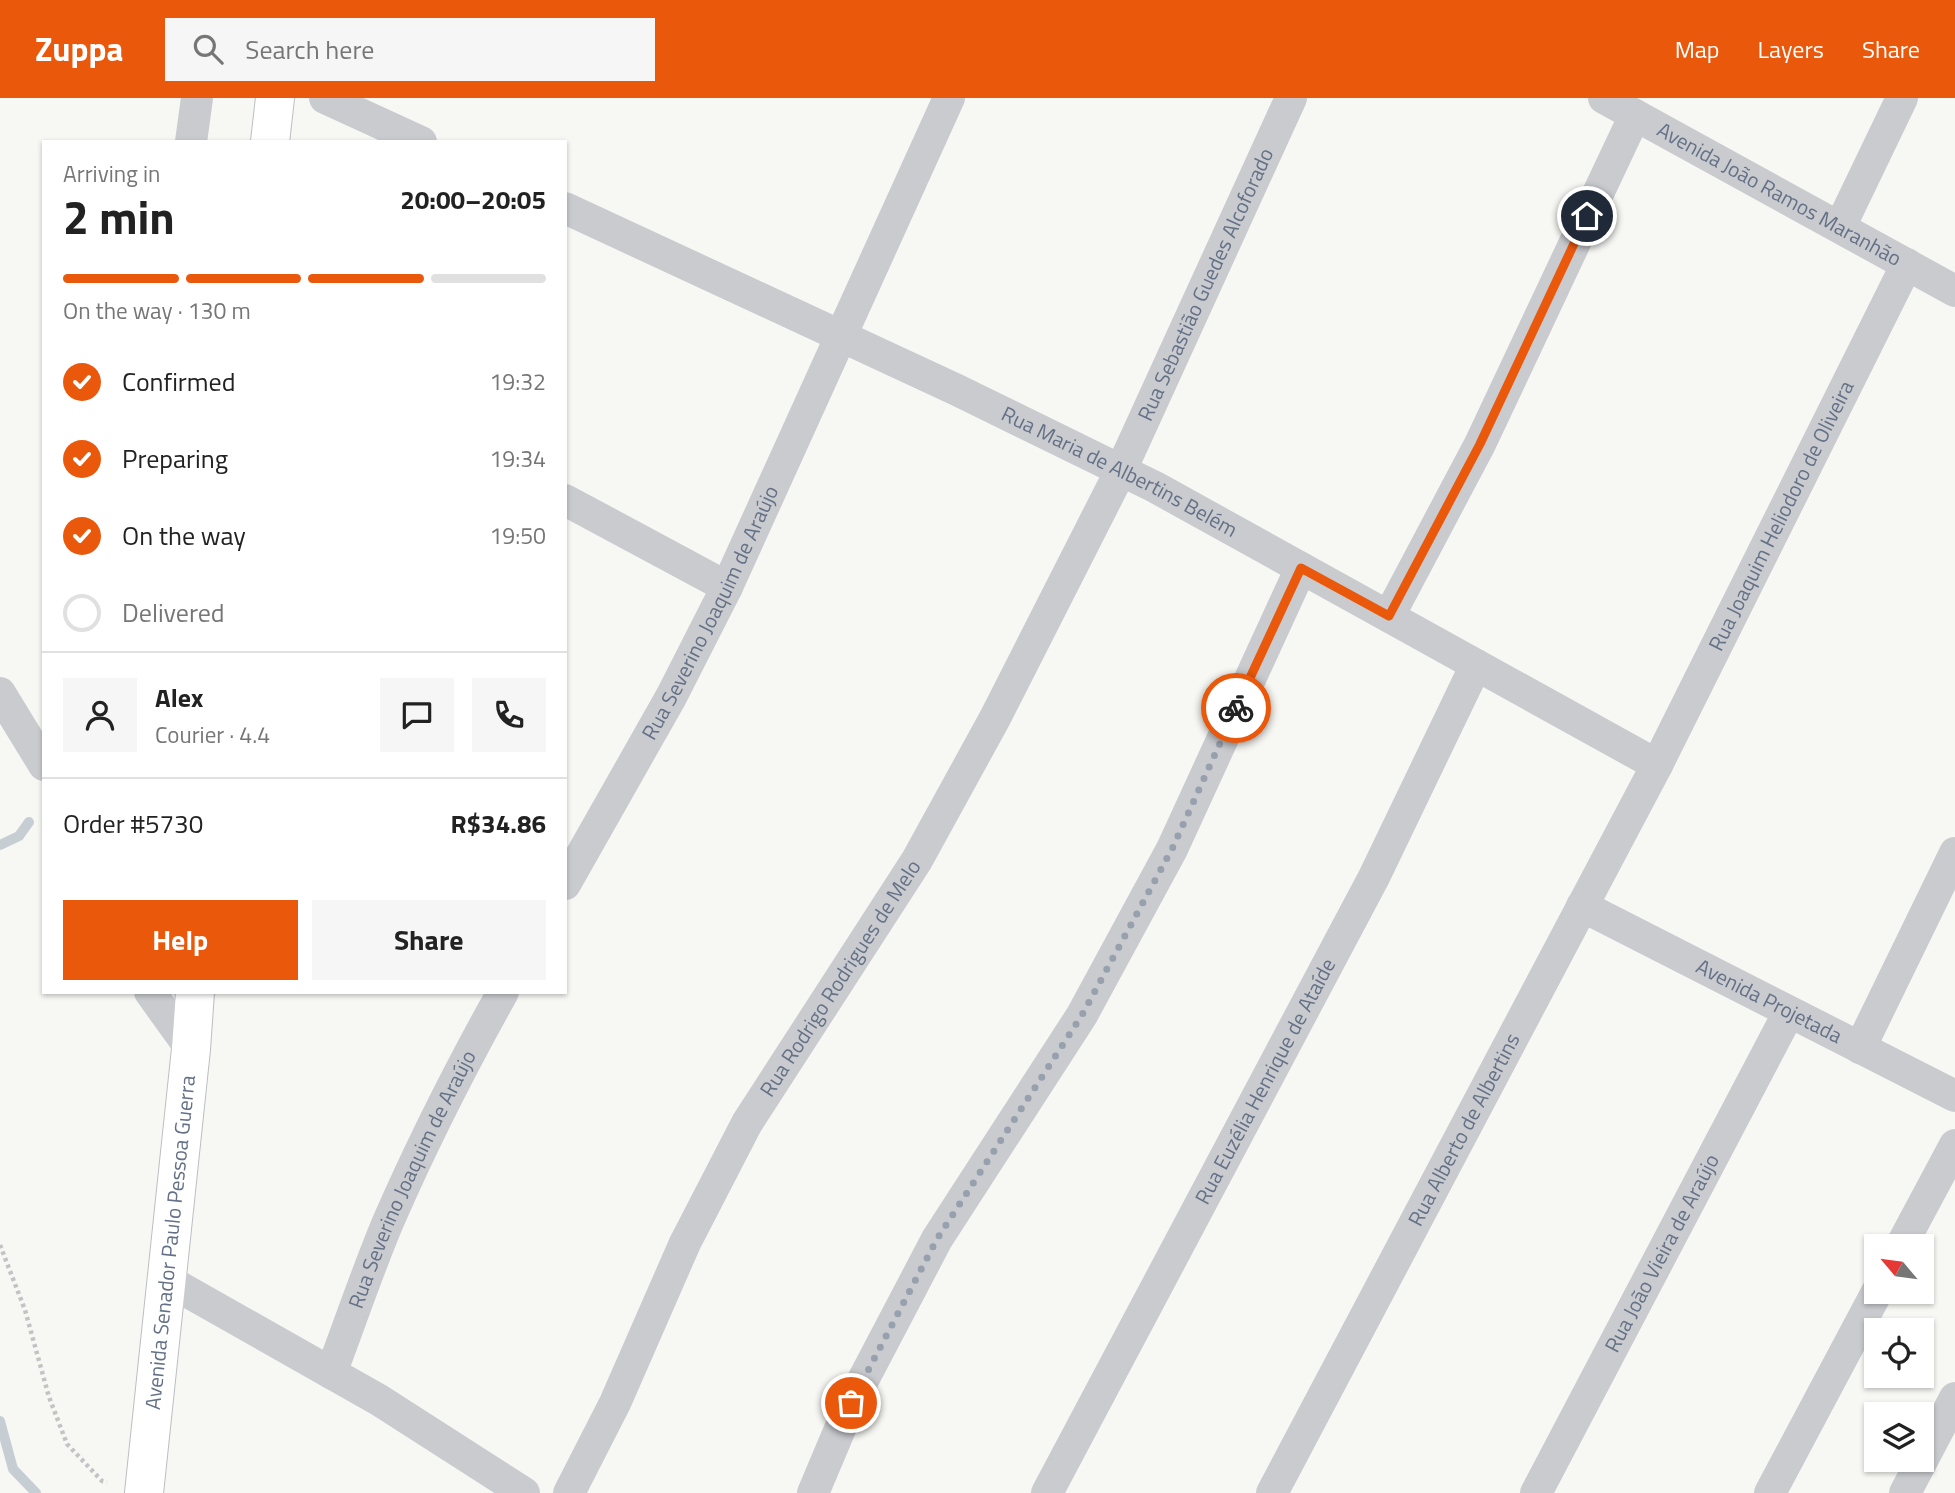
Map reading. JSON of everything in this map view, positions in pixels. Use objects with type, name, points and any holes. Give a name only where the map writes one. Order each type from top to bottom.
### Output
[{"type":"main road","points":[[270,140],[275,98]]},
{"type":"main road","name":"Avenida Senador Paulo Pessoa Guerra","points":[[129,1489],[167,1280],[195,994]]},
{"type":"street","points":[[191,140],[197,98]]},
{"type":"street","points":[[325,98],[417,140]]},
{"type":"street","name":"Rua Severino Joaquim de Araújo","points":[[567,880],[671,697],[727,587],[949,98]]},
{"type":"street","name":"Rua Sebastião Guedes Alcoforado","points":[[1121,470],[1291,98]]},
{"type":"street","name":"Avenida João Ramos Maranhão","points":[[1604,98],[1955,290]]},
{"type":"street","points":[[1840,227],[1902,98]]},
{"type":"street","points":[[1389,616],[1480,444],[1635,115]]},
{"type":"street","name":"Rua Maria de Albertins Belém","points":[[567,209],[957,390],[1156,487],[1657,765]]},
{"type":"street","name":"Rua Joaquim Heliodoro de Oliveira","points":[[1657,765],[1906,264]]},
{"type":"street","name":"Rua Rodrigo Rodrigues de Melo","points":[[569,1493],[615,1403],[685,1243],[747,1124],[917,860],[995,718],[1121,470]]},
{"type":"street","points":[[567,501],[727,587]]},
{"type":"street","points":[[813,1493],[851,1403],[937,1239],[1082,1015],[1172,849],[1301,568]]},
{"type":"street","name":"Rua Euzélia Henrique de Ataíde","points":[[1047,1493],[1374,877],[1476,665]]},
{"type":"street","points":[[0,693],[42,762]]},
{"type":"street","name":"Rua Alberto de Albertins","points":[[1272,1493],[1657,765]]},
{"type":"street","points":[[1860,1048],[1955,853]]},
{"type":"street","name":"Avenida Projetada","points":[[1582,906],[1955,1096]]},
{"type":"street","points":[[151,994],[191,1049]]},
{"type":"street","name":"Rua Severino Joaquim de Araújo","points":[[331,1373],[387,1224],[422,1147],[502,994]]},
{"type":"street","name":"Rua João Vieira de Araújo","points":[[1536,1493],[1789,1012]]},
{"type":"street","points":[[1907,1234],[1955,1145]]},
{"type":"street","points":[[167,1280],[379,1400],[524,1493]]},
{"type":"street","points":[[1770,1493],[1871,1304]]},
{"type":"street","points":[[1905,1493],[1955,1398]]},
{"type":"path","points":[[0,1245],[25,1310],[49,1397],[67,1444],[102,1481],[129,1489]]},
{"type":"waterway","points":[[0,845],[19,836],[29,822]]},
{"type":"waterway","points":[[0,1421],[13,1469],[36,1493]]},
{"type":"way so far","points":[[851,1403],[937,1239],[1082,1015],[1172,849],[1236,708]]},
{"type":"route","points":[[1236,708],[1301,568],[1389,616],[1480,444],[1587,216]]}]
